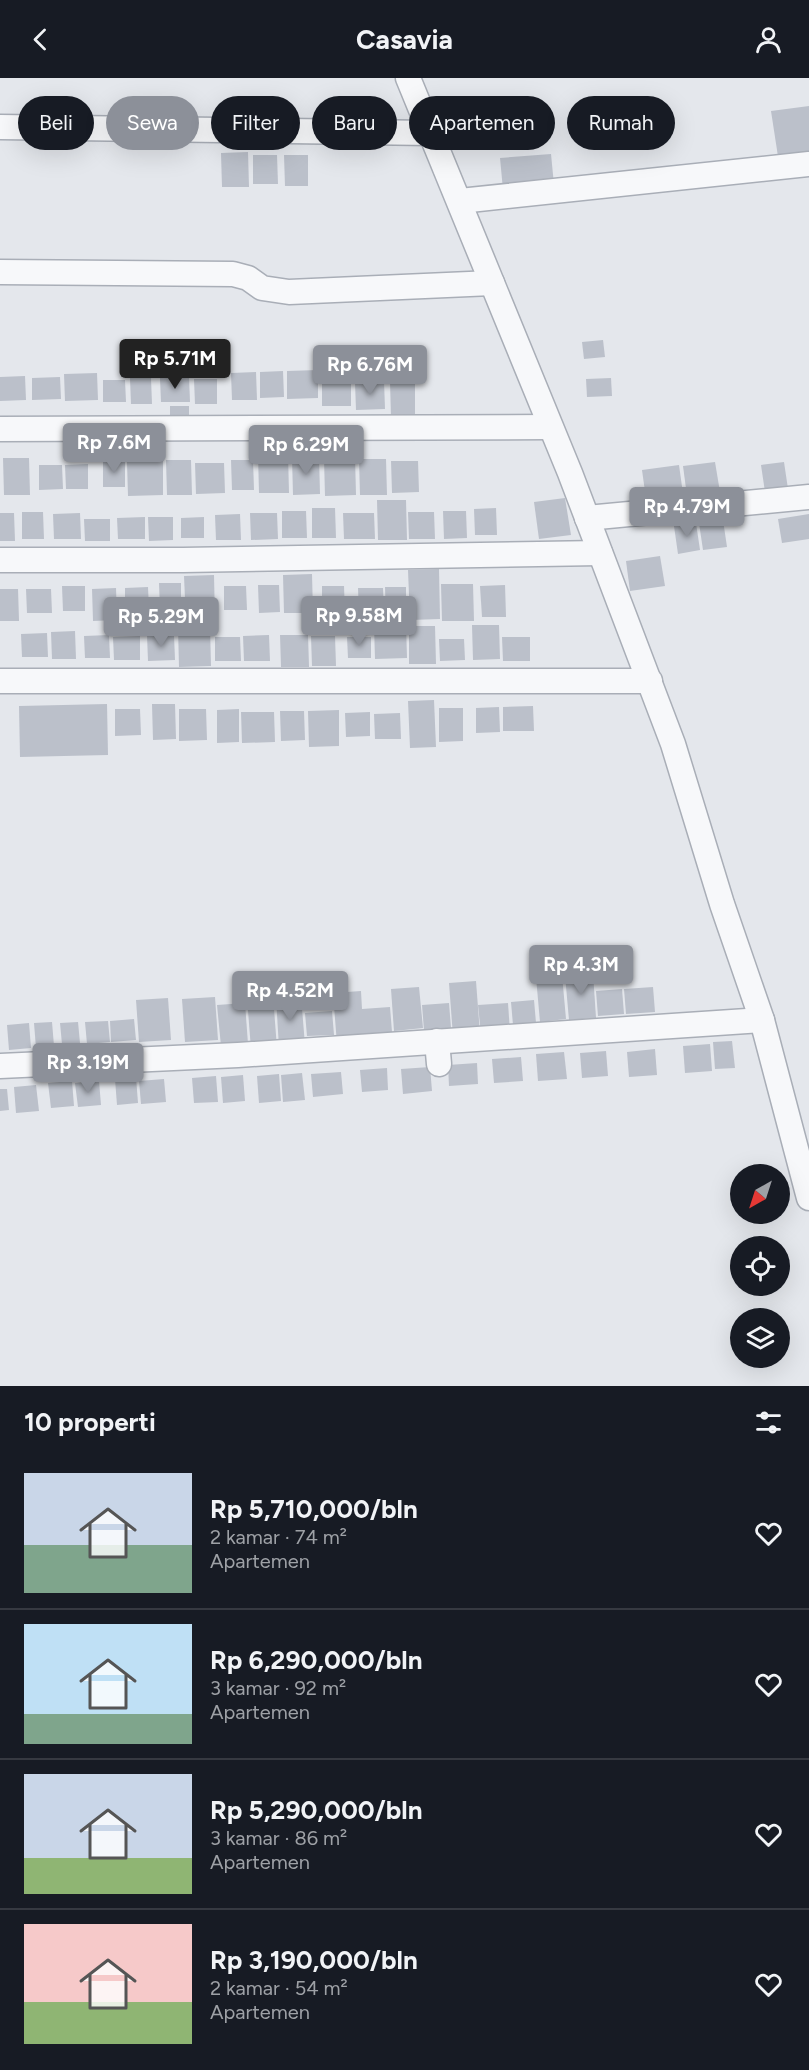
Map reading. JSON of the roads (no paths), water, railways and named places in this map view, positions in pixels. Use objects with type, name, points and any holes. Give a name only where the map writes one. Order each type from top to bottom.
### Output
[{"type":"street","points":[[408,78],[415,96]]},
{"type":"street","points":[[0,127],[409,133]]},
{"type":"street","points":[[438,150],[587,518],[650,681],[762,1020],[809,1198]]},
{"type":"street","points":[[460,201],[809,164]]},
{"type":"street","points":[[0,272],[233,274],[248,278],[262,288],[289,292],[492,283]]},
{"type":"street","points":[[0,429],[550,427]]},
{"type":"street","points":[[587,518],[809,497]]},
{"type":"street","points":[[0,560],[172,560],[600,553]]},
{"type":"street","points":[[0,681],[650,681]]},
{"type":"street","points":[[0,1065],[238,1055],[438,1053],[762,1020]]}]
